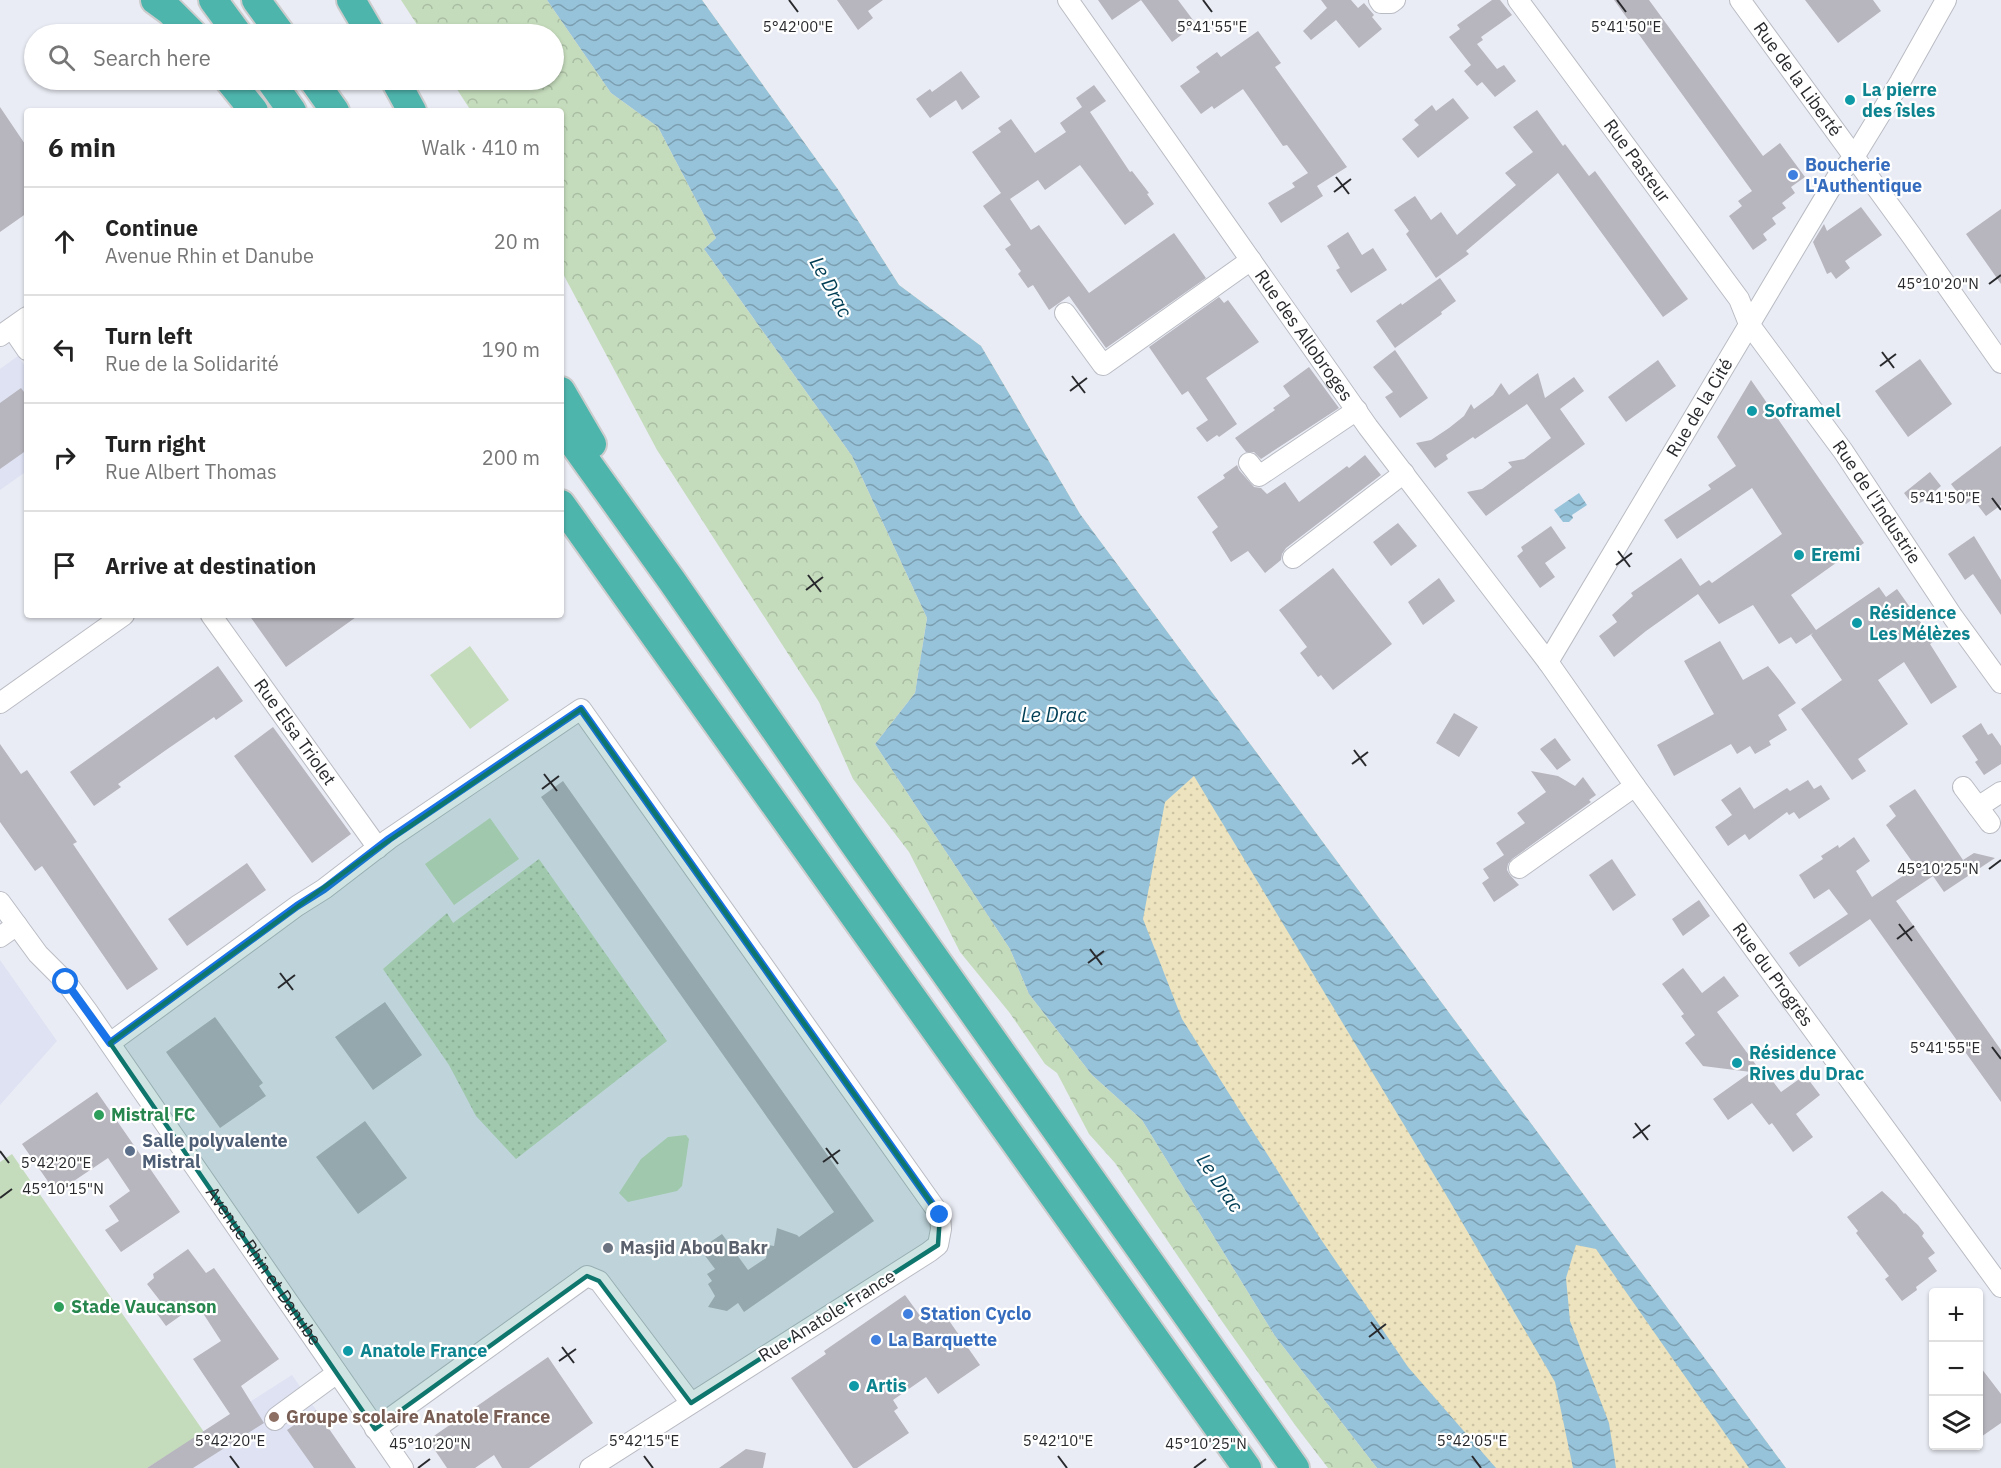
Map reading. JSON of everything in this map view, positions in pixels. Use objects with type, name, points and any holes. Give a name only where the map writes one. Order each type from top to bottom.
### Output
[{"type":"highway","points":[[155,0],[183,24]]},
{"type":"highway","points":[[213,0],[231,24]]},
{"type":"highway","points":[[256,0],[274,24]]},
{"type":"highway","points":[[351,0],[365,24]]},
{"type":"highway","points":[[237,90],[252,108]]},
{"type":"highway","points":[[277,90],[290,108]]},
{"type":"highway","points":[[320,90],[333,108]]},
{"type":"highway","points":[[400,90],[410,108]]},
{"type":"highway","points":[[564,396],[672,581]]},
{"type":"highway","points":[[564,430],[1295,1468]]},
{"type":"highway","points":[[564,508],[1247,1468]]},
{"type":"street","name":"Rue des Allobroges","points":[[1068,0],[1357,410],[1548,662]]},
{"type":"street","points":[[1379,0],[1381,3],[1391,3],[1395,0]]},
{"type":"street","name":"Rue Pasteur","points":[[1518,0],[1739,298],[1749,324]]},
{"type":"street","name":"Rue de la Liberté","points":[[1740,0],[2001,363]]},
{"type":"street","name":"Rue de la Cité","points":[[1548,662],[1839,174],[1854,157],[1910,66],[1946,0]]},
{"type":"street","points":[[1065,313],[1103,365],[1251,260]]},
{"type":"street","name":"Rue de l'Industrie","points":[[1749,324],[1843,451],[1953,617],[2001,683]]},
{"type":"street","points":[[13,327],[24,345]]},
{"type":"street","points":[[1249,463],[1259,476],[1357,410]]},
{"type":"street","points":[[1293,558],[1404,473]]},
{"type":"street","points":[[0,703],[120,618]]},
{"type":"street","name":"Rue Elsa Triolet","points":[[213,618],[378,849]]},
{"type":"street","name":"Rue du Progrès","points":[[1548,662],[1635,786],[2001,1287]]},
{"type":"street","name":"Rue Anatole France","points":[[378,849],[389,839],[581,709],[940,1215],[941,1229],[938,1245],[590,1468]]},
{"type":"street","points":[[1519,868],[1635,786]]},
{"type":"street","points":[[1963,787],[1990,824]]},
{"type":"street","points":[[1978,807],[2001,792]]},
{"type":"street","points":[[110,1043],[378,849]]},
{"type":"street","name":"Avenue Rhin et Danube","points":[[0,902],[38,954],[66,982],[110,1043],[403,1468]]},
{"type":"street","points":[[0,937],[17,925]]},
{"type":"street","points":[[375,1429],[588,1276],[599,1281],[691,1403]]},
{"type":"street","points":[[275,1420],[337,1373]]},
{"type":"highlighted area","points":[[581,709],[940,1215],[938,1245],[691,1403],[599,1281],[587,1276],[375,1429],[110,1043],[378,848]]},
{"type":"shaded area","points":[[18,356],[24,365],[24,473],[0,490],[0,369]]},
{"type":"shaded area","points":[[0,960],[57,1041],[0,1105]]},
{"type":"shaded area","name":"Groupe scolaire Anatole France","points":[[292,1375],[356,1468],[147,1468]]},
{"type":"green space","points":[[401,0],[547,0],[564,24],[417,24]]},
{"type":"green space","points":[[564,25],[611,93],[658,127],[716,238],[704,249],[852,456],[927,618],[915,693],[875,744],[1010,949],[1029,994],[1092,1075],[1142,1120],[1275,1336],[1377,1468],[1328,1468],[1295,1425],[1115,1163],[1089,1134],[1057,1073],[1045,1064],[1009,1012],[960,952],[909,852],[853,779],[819,702],[657,450],[564,276],[564,108],[469,108],[457,90],[564,90]]},
{"type":"green space","points":[[470,646],[509,700],[470,729],[430,675]]},
{"type":"green space","points":[[490,818],[519,859],[454,905],[425,864]]},
{"type":"green space","points":[[539,859],[667,1041],[516,1159],[476,1116],[449,1065],[383,969],[447,913],[453,923]]},
{"type":"green space","points":[[686,1135],[689,1139],[682,1186],[677,1191],[628,1202],[619,1193],[641,1159],[668,1137]]},
{"type":"green space","name":"Stade Vaucanson","points":[[12,1154],[204,1432],[147,1468],[0,1468],[0,1162]]},
{"type":"sand","name":"Le Drac","points":[[547,0],[702,0],[839,191],[899,285],[981,346],[1080,514],[1786,1468],[1377,1468],[1275,1336],[1142,1120],[1092,1075],[1029,994],[1010,949],[875,744],[915,693],[927,618],[852,456],[704,249],[716,238],[658,127],[611,93]]},
{"type":"water","name":"Le Drac","points":[[547,0],[702,0],[839,191],[899,285],[981,346],[1080,514],[1786,1468],[1749,1468],[1596,1249],[1576,1245],[1566,1278],[1570,1321],[1609,1423],[1616,1468],[1573,1468],[1555,1382],[1445,1193],[1194,776],[1165,802],[1143,919],[1182,1019],[1320,1238],[1408,1367],[1496,1468],[1377,1468],[1275,1336],[1142,1120],[1092,1075],[1029,994],[1010,949],[875,744],[915,693],[927,618],[852,456],[704,249],[716,238],[658,127],[611,93]]},
{"type":"water","points":[[1579,493],[1587,505],[1572,515],[1573,518],[1569,522],[1563,522],[1554,510]]},
{"type":"building","points":[[837,0],[883,0],[868,11],[873,18],[858,30]]},
{"type":"building","points":[[1098,0],[1141,0],[1112,20]]},
{"type":"building","points":[[1141,0],[1178,0],[1196,24],[1172,42]]},
{"type":"building","points":[[1321,0],[1351,0],[1358,8],[1364,3],[1382,29],[1359,48],[1336,20],[1311,40],[1303,31],[1327,8]]},
{"type":"building","points":[[1492,0],[1500,0],[1512,15],[1481,37],[1483,40],[1477,44],[1497,69],[1504,65],[1516,81],[1495,97],[1482,82],[1477,86],[1464,71],[1471,65],[1449,37],[1460,29],[1457,25]]},
{"type":"building","points":[[1614,0],[1649,0],[1763,156],[1780,143],[1805,177],[1791,187],[1795,193],[1782,203],[1786,208],[1772,218],[1776,224],[1763,234],[1767,240],[1753,250],[1729,216],[1742,206],[1738,201],[1752,191]]},
{"type":"building","points":[[1805,0],[1873,0],[1881,11],[1838,43]]},
{"type":"building","points":[[1258,31],[1281,63],[1275,67],[1347,167],[1317,186],[1323,196],[1281,223],[1268,203],[1295,187],[1292,183],[1308,173],[1287,145],[1283,146],[1243,89],[1214,109],[1212,106],[1201,114],[1180,86],[1200,72],[1196,67],[1217,52],[1221,57]]},
{"type":"building","points":[[961,71],[980,97],[962,110],[956,100],[930,118],[916,99],[930,89],[932,92]]},
{"type":"building","points":[[1094,85],[1106,101],[1090,112],[1130,172],[1132,171],[1149,193],[1147,194],[1154,204],[1125,225],[1080,165],[1045,190],[1038,180],[1010,199],[1031,230],[1039,225],[1089,293],[1174,233],[1206,278],[1106,348],[1069,296],[1049,310],[1033,285],[1028,288],[1018,274],[1021,271],[1005,249],[1011,245],[983,206],[1001,193],[972,152],[1001,132],[998,128],[1011,119],[1035,153],[1066,132],[1060,123],[1082,107],[1076,98]]},
{"type":"building","points":[[1453,98],[1469,118],[1418,158],[1402,139],[1419,125],[1414,120],[1432,105],[1436,111]]},
{"type":"building","points":[[0,107],[24,143],[24,215],[0,232]]},
{"type":"building","points":[[1537,110],[1563,146],[1565,144],[1589,176],[1595,171],[1688,299],[1663,317],[1558,173],[1466,251],[1469,254],[1436,278],[1406,234],[1409,231],[1394,210],[1415,196],[1431,220],[1441,212],[1457,235],[1516,185],[1505,173],[1533,152],[1513,127]]},
{"type":"building","points":[[1861,207],[1882,235],[1845,261],[1850,268],[1836,279],[1831,272],[1827,274],[1813,242],[1824,224],[1827,231]]},
{"type":"building","points":[[2001,209],[2001,284],[1966,234]]},
{"type":"building","points":[[1348,232],[1362,255],[1373,248],[1387,270],[1351,293],[1336,270],[1340,268],[1327,246]]},
{"type":"building","points":[[1440,278],[1456,301],[1395,348],[1376,321]]},
{"type":"building","points":[[1219,297],[1224,303],[1228,300],[1259,342],[1206,378],[1237,424],[1219,437],[1217,435],[1207,442],[1196,428],[1208,420],[1188,391],[1182,395],[1149,347]]},
{"type":"building","points":[[1395,350],[1428,398],[1400,418],[1385,397],[1393,392],[1373,367]]},
{"type":"building","points":[[1920,359],[1952,404],[1908,437],[1875,391]]},
{"type":"building","points":[[1658,360],[1676,386],[1626,422],[1608,397]]},
{"type":"building","points":[[1309,367],[1339,408],[1261,459],[1254,452],[1246,452],[1235,438],[1275,410],[1273,408],[1290,396],[1283,386]]},
{"type":"building","points":[[1538,373],[1545,398],[1574,377],[1584,391],[1560,409],[1585,444],[1486,516],[1467,492],[1482,489],[1512,467],[1508,462],[1524,459],[1551,438],[1527,404],[1475,439],[1473,437],[1446,455],[1448,459],[1435,468],[1416,443],[1431,440],[1449,428],[1464,416],[1471,404],[1474,409],[1493,395],[1501,383],[1509,395]]},
{"type":"building","points":[[1751,380],[1864,543],[1791,595],[1816,630],[1879,587],[1886,597],[1897,589],[1934,641],[1930,644],[1957,687],[1931,704],[1904,662],[1878,680],[1908,724],[1858,759],[1866,771],[1852,780],[1801,709],[1842,680],[1811,635],[1813,633],[1796,644],[1791,637],[1779,644],[1753,605],[1719,624],[1698,594],[1614,657],[1599,636],[1617,622],[1612,615],[1633,596],[1631,593],[1681,558],[1700,586],[1709,580],[1712,583],[1782,534],[1752,488],[1677,539],[1664,520],[1711,489],[1708,485],[1736,466],[1717,437]]},
{"type":"building","points":[[21,388],[24,392],[24,452],[0,469],[0,403]]},
{"type":"building","points":[[2001,446],[2001,505],[1986,516],[1973,499],[1966,504],[1951,484]]},
{"type":"building","points":[[1365,455],[1381,475],[1286,548],[1281,560],[1265,573],[1248,551],[1231,562],[1212,532],[1218,527],[1197,497],[1225,478],[1223,475],[1237,465],[1254,487],[1261,488],[1267,494],[1285,482],[1299,502]]},
{"type":"building","points":[[1930,472],[1941,486],[1922,502],[1913,505],[1904,493]]},
{"type":"building","points":[[1398,523],[1417,546],[1391,566],[1373,542]]},
{"type":"building","points":[[1551,526],[1566,548],[1545,563],[1555,577],[1540,588],[1517,556],[1523,551],[1521,547]]},
{"type":"building","points":[[1974,536],[2001,580],[2001,615],[1973,574],[1965,580],[1948,554]]},
{"type":"building","points":[[1333,568],[1392,644],[1333,690],[1321,675],[1318,677],[1300,653],[1307,647],[1279,610]]},
{"type":"building","points":[[1439,578],[1455,601],[1423,625],[1408,602]]},
{"type":"building","points":[[251,618],[355,618],[286,667]]},
{"type":"building","points":[[1720,641],[1743,680],[1768,666],[1780,681],[1796,703],[1778,715],[1787,730],[1769,741],[1771,745],[1755,754],[1750,746],[1737,754],[1731,744],[1674,776],[1657,745],[1714,714],[1684,661]]},
{"type":"building","points":[[218,666],[243,701],[216,720],[214,717],[166,750],[118,784],[121,787],[94,806],[70,772]]},
{"type":"building","points":[[1454,713],[1478,727],[1459,757],[1436,743]]},
{"type":"building","points":[[1981,723],[1988,735],[1992,733],[2001,746],[2001,764],[1984,775],[1975,762],[1978,760],[1962,736]]},
{"type":"building","points":[[273,727],[351,834],[312,863],[234,756]]},
{"type":"building","points":[[1555,738],[1571,760],[1557,770],[1540,749]]},
{"type":"building","points":[[0,744],[21,774],[27,770],[77,842],[73,844],[158,969],[127,990],[42,866],[35,871],[0,822]]},
{"type":"building","points":[[1531,771],[1558,776],[1575,786],[1583,777],[1596,795],[1589,800],[1591,802],[1512,859],[1507,870],[1519,885],[1494,902],[1482,883],[1489,878],[1483,869],[1504,855],[1496,843],[1525,823],[1517,813],[1546,792]]},
{"type":"building","points":[[1808,780],[1814,789],[1821,785],[1830,799],[1799,819],[1794,812],[1789,815],[1787,812],[1749,840],[1745,834],[1728,846],[1715,827],[1732,815],[1721,800],[1740,787],[1754,809],[1787,788],[1790,791]]},
{"type":"building","points":[[563,781],[874,1221],[744,1312],[738,1303],[727,1311],[708,1307],[715,1296],[708,1284],[712,1281],[707,1274],[715,1269],[700,1249],[722,1234],[748,1270],[766,1258],[768,1245],[774,1246],[777,1228],[799,1237],[834,1212],[541,797]]},
{"type":"building","points":[[1915,789],[1963,860],[1974,853],[1995,858],[1944,892],[1933,876],[1896,901],[2001,1050],[2001,1102],[1870,919],[1799,967],[1789,953],[1848,914],[1829,889],[1814,899],[1799,875],[1823,859],[1821,856],[1838,845],[1839,848],[1854,837],[1870,861],[1856,871],[1872,897],[1916,867],[1886,825],[1896,816],[1889,806]]},
{"type":"building","points":[[1612,859],[1636,895],[1613,911],[1589,875]]},
{"type":"building","points":[[247,863],[266,890],[187,946],[168,919]]},
{"type":"building","points":[[1699,900],[1710,916],[1683,936],[1672,919]]},
{"type":"building","name":"Résidence Rives du Drac","points":[[1683,968],[1702,993],[1724,976],[1739,996],[1717,1012],[1762,1073],[1765,1071],[1781,1092],[1805,1075],[1820,1095],[1796,1114],[1813,1137],[1793,1152],[1772,1123],[1769,1125],[1752,1103],[1728,1120],[1713,1099],[1751,1072],[1703,1066],[1685,1043],[1695,1035],[1681,1016],[1684,1014],[1662,984]]},
{"type":"building","points":[[385,1002],[422,1055],[373,1090],[335,1037]]},
{"type":"building","points":[[215,1017],[263,1083],[259,1086],[266,1096],[220,1128],[166,1052]]},
{"type":"building","points":[[97,1092],[180,1212],[121,1252],[105,1230],[119,1221],[109,1206],[130,1191],[108,1158],[56,1193],[22,1144]]},
{"type":"building","points":[[365,1121],[407,1178],[358,1214],[316,1157]]},
{"type":"building","points":[[1882,1191],[1918,1225],[1924,1233],[1922,1236],[1935,1253],[1928,1258],[1937,1271],[1902,1301],[1885,1279],[1889,1276],[1856,1233],[1858,1231],[1847,1217]]},
{"type":"building","points":[[188,1249],[206,1273],[214,1268],[279,1359],[241,1386],[264,1423],[193,1468],[147,1468],[230,1414],[193,1359],[221,1341],[197,1304],[166,1326],[152,1307],[161,1302],[147,1284],[154,1278],[153,1274]]},
{"type":"building","name":"Artis","points":[[905,1295],[926,1324],[943,1312],[980,1365],[938,1394],[926,1377],[893,1400],[898,1408],[894,1411],[909,1433],[857,1468],[853,1468],[791,1378],[826,1354],[824,1351]]},
{"type":"building","points":[[548,1357],[593,1423],[529,1468],[502,1468],[494,1455],[475,1468],[447,1468],[428,1440]]},
{"type":"building","points":[[1983,1371],[2001,1394],[2001,1423],[1983,1436]]},
{"type":"building","points":[[316,1410],[356,1468],[314,1468],[287,1430]]},
{"type":"building","points":[[746,1449],[766,1453],[763,1468],[719,1468]]},
{"type":"place","name":"La pierre des îsles","points":[[1850,100]]},
{"type":"place","name":"Boucherie L'Authentique","points":[[1793,175]]},
{"type":"place","name":"Soframel","points":[[1752,411]]},
{"type":"place","name":"Eremi","points":[[1799,555]]},
{"type":"place","name":"Résidence Les Mélèzes","points":[[1857,623]]},
{"type":"place","name":"Résidence Rives du Drac","points":[[1737,1063]]},
{"type":"place","name":"Mistral FC","points":[[99,1115]]},
{"type":"place","name":"Salle polyvalente Mistral","points":[[130,1151]]},
{"type":"place","name":"Masjid Abou Bakr","points":[[608,1248]]},
{"type":"place","name":"Stade Vaucanson","points":[[59,1307]]},
{"type":"place","name":"Station Cyclo","points":[[908,1314]]},
{"type":"place","name":"La Barquette","points":[[876,1340]]},
{"type":"place","name":"Anatole France","points":[[348,1351]]},
{"type":"place","name":"Artis","points":[[854,1386]]},
{"type":"place","name":"Groupe scolaire Anatole France","points":[[274,1417]]},
{"type":"route","points":[[66,982],[110,1043],[297,906],[324,889],[389,839],[581,709],[940,1215]]}]
